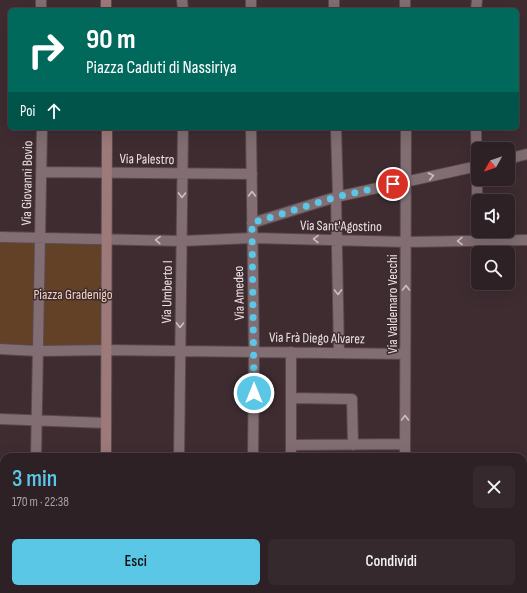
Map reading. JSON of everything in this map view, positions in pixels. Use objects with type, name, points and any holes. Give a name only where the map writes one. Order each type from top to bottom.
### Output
[{"type":"street","name":"Via Giovanni Bovio","points":[[40,237],[42,130]]},
{"type":"street","points":[[106,453],[107,130]]},
{"type":"street","name":"Via Umberto I","points":[[179,453],[183,130]]},
{"type":"street","name":"Via Amedeo","points":[[252,130],[254,351],[253,453]]},
{"type":"street","points":[[336,130],[339,353]]},
{"type":"street","name":"Via Valdemaro Vecchi","points":[[405,453],[406,130]]},
{"type":"street","points":[[476,130],[476,142]]},
{"type":"street","points":[[515,157],[527,154]]},
{"type":"street","points":[[252,223],[337,197],[471,167]]},
{"type":"street","name":"Via Palestro","points":[[41,172],[252,174]]},
{"type":"street","points":[[477,186],[478,241]]},
{"type":"street","points":[[0,237],[107,239]]},
{"type":"street","points":[[36,453],[40,237]]},
{"type":"street","name":"Via Sant'Agostino","points":[[107,239],[182,241],[252,238],[406,242],[527,240]]},
{"type":"street","points":[[0,349],[38,351],[107,350]]},
{"type":"street","name":"Via Frà Diego Alvarez","points":[[107,350],[405,354]]},
{"type":"street","points":[[291,352],[292,453]]},
{"type":"street","points":[[291,398],[352,398],[353,444]]},
{"type":"street","points":[[0,419],[106,423]]},
{"type":"street","points":[[291,445],[405,444]]},
{"type":"green space","name":"Piazza Gradenigo","points":[[0,241],[35,242],[34,345],[0,344]]},
{"type":"green space","name":"Piazza Gradenigo","points":[[44,242],[102,242],[104,346],[42,347]]},
{"type":"route","points":[[254,393],[252,223],[336,197],[393,184]]}]
